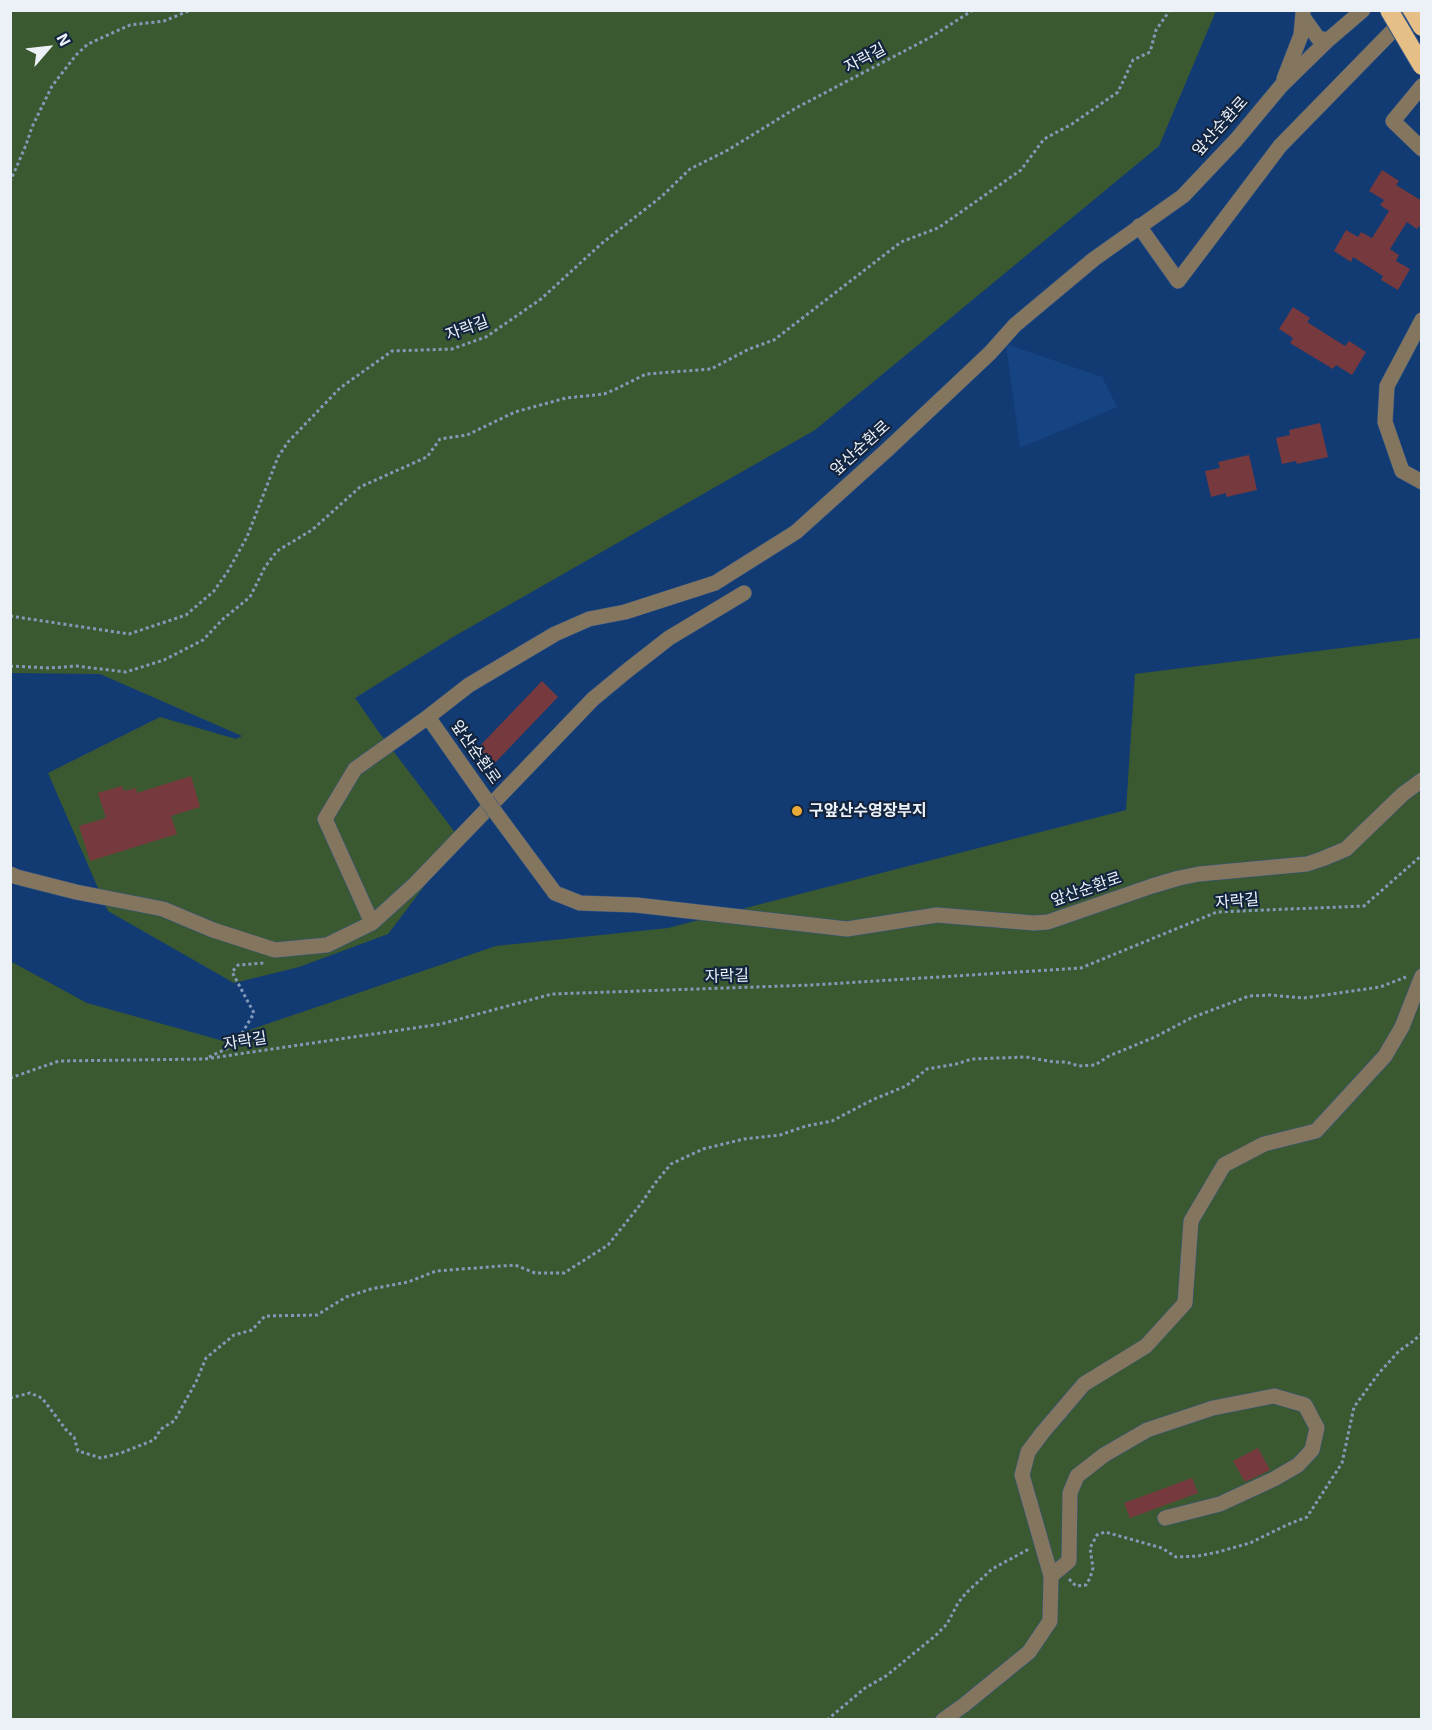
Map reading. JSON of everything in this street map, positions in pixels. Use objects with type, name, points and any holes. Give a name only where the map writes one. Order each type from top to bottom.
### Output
[{"type":"highway","points":[[1390,10],[1422,66]]},
{"type":"highway","points":[[1412,10],[1422,27]]},
{"type":"street","name":"앞산순환로","points":[[1363,10],[1281,86],[1236,140],[1182,196],[1094,259],[1016,325],[990,353],[887,450],[796,532],[715,583],[626,612],[589,620],[555,634],[470,685],[428,717],[555,893],[580,903],[636,905],[847,929],[937,915],[1034,923],[1048,922],[1179,878],[1307,864],[1346,849],[1403,794],[1422,780]]},
{"type":"street","points":[[1377,46],[1390,10]]},
{"type":"street","points":[[1139,226],[1178,281],[1280,147],[1412,10]]},
{"type":"street","points":[[1303,14],[1318,38],[1328,40]]},
{"type":"street","points":[[1281,86],[1301,35],[1303,14]]},
{"type":"street","points":[[1422,86],[1393,121],[1422,149]]},
{"type":"street","points":[[1422,320],[1388,386],[1385,422],[1402,471],[1422,482]]},
{"type":"street","points":[[10,874],[76,892],[163,909],[213,930],[275,950],[327,945],[372,924],[415,885],[593,699],[669,638],[744,593]]},
{"type":"street","points":[[372,924],[325,819],[355,769],[428,717]]},
{"type":"street","points":[[943,1719],[964,1705],[1029,1652],[1050,1621],[1051,1576],[1022,1474],[1028,1452],[1084,1384],[1146,1346],[1185,1303],[1191,1221],[1224,1165],[1264,1144],[1316,1131],[1385,1056],[1402,1027],[1416,976]]},
{"type":"street","points":[[1051,1576],[1069,1561],[1070,1493],[1077,1476],[1104,1455],[1147,1430],[1213,1408],[1274,1396],[1305,1404],[1317,1428],[1312,1450],[1298,1465],[1220,1504],[1165,1518]]},
{"type":"path","points":[[10,182],[32,127],[52,86],[76,55],[95,40],[130,25],[164,21],[191,10]]},
{"type":"path","name":"자락길","points":[[10,616],[129,634],[186,615],[214,591],[228,571],[247,537],[278,457],[288,442],[340,388],[392,351],[452,349],[486,338],[541,299],[600,244],[662,196],[690,169],[728,150],[796,108],[932,37],[973,10]]},
{"type":"path","points":[[10,666],[50,668],[76,666],[126,672],[164,660],[203,640],[249,597],[265,567],[277,551],[312,530],[360,487],[427,456],[440,439],[467,435],[515,412],[566,398],[604,394],[646,374],[711,369],[749,349],[774,340],[901,242],[938,228],[1021,170],[1044,139],[1072,124],[1118,92],[1133,60],[1150,52],[1156,30],[1170,10]]},
{"type":"path","name":"자락길","points":[[10,1078],[59,1061],[205,1059],[441,1024],[552,994],[812,985],[1081,968],[1217,912],[1364,906],[1422,855]]},
{"type":"path","points":[[205,1059],[235,1045],[254,1013],[232,972],[238,965],[265,963],[275,950]]},
{"type":"path","points":[[10,1398],[30,1393],[42,1398],[74,1437],[78,1450],[101,1458],[121,1453],[154,1440],[161,1429],[174,1421],[196,1382],[206,1358],[234,1335],[252,1330],[265,1316],[317,1315],[346,1297],[371,1289],[408,1282],[436,1271],[515,1265],[535,1273],[564,1273],[608,1245],[671,1164],[704,1149],[744,1139],[780,1135],[806,1126],[832,1121],[872,1100],[906,1086],[927,1069],[972,1059],[1026,1057],[1078,1065],[1095,1065],[1109,1056],[1155,1037],[1191,1018],[1249,996],[1304,998],[1380,987],[1416,976]]},
{"type":"path","points":[[827,1719],[865,1688],[886,1676],[934,1636],[947,1624],[966,1593],[992,1569],[1042,1542]]},
{"type":"shaded area","points":[[1006,344],[1102,377],[1117,407],[1020,448]]},
{"type":"green space","points":[[11,11],[1216,11],[1159,146],[815,430],[453,637],[355,698],[460,839],[388,934],[299,967],[234,983],[108,911],[48,773],[160,717],[236,739],[242,736],[100,674],[11,673]]},
{"type":"green space","points":[[1421,638],[1421,1719],[11,1719],[10,961],[87,1003],[220,1040],[496,946],[668,928],[1126,810],[1135,674]]},
{"type":"building","points":[[1382,170],[1399,181],[1396,185],[1422,201],[1422,223],[1417,229],[1407,222],[1390,249],[1399,255],[1396,261],[1410,269],[1398,290],[1381,280],[1383,276],[1353,257],[1351,262],[1334,251],[1346,230],[1358,237],[1361,232],[1372,238],[1389,211],[1380,205],[1384,200],[1369,191]]},
{"type":"building","points":[[1293,307],[1310,318],[1307,322],[1345,346],[1349,341],[1366,352],[1352,375],[1336,365],[1333,369],[1290,343],[1293,338],[1279,329]]},
{"type":"building","points":[[1320,423],[1328,457],[1297,464],[1296,461],[1282,464],[1276,438],[1290,435],[1289,430]]},
{"type":"building","points":[[1249,455],[1257,490],[1226,497],[1226,493],[1211,497],[1205,471],[1220,468],[1218,462]]},
{"type":"building","points":[[542,681],[558,697],[491,767],[475,751]]},
{"type":"building","points":[[191,776],[200,807],[171,816],[177,834],[90,861],[79,826],[106,818],[98,793],[122,786],[124,791],[136,788],[137,793]]},
{"type":"building","points":[[1258,1448],[1270,1470],[1245,1482],[1233,1461]]},
{"type":"building","points":[[1192,1478],[1198,1493],[1130,1518],[1124,1503]]},
{"type":"place","name":"구앞산수영장부지","points":[[797,811]]}]
